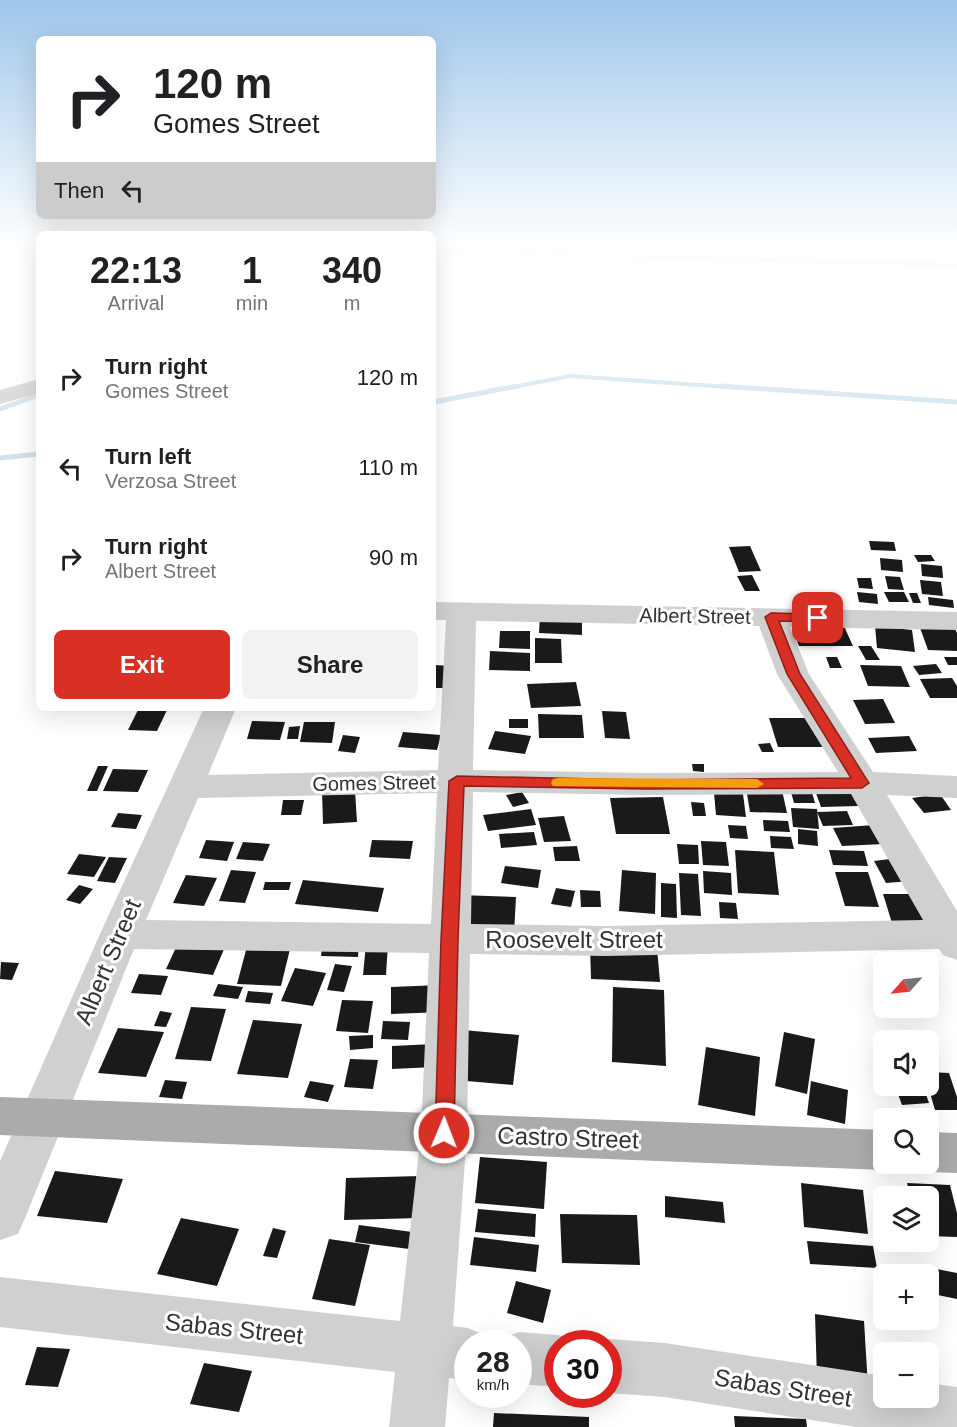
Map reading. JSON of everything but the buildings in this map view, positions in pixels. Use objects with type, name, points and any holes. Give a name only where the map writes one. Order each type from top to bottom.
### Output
[{"type":"main road","name":"Castro Street","points":[[21,1117],[873,1150]]},
{"type":"main road","points":[[939,1153],[957,1154]]},
{"type":"street","points":[[0,397],[36,387]]},
{"type":"street","points":[[417,1427],[447,1352],[444,1133],[449,940],[457,781],[447,611]]},
{"type":"street","name":"Albert Street","points":[[447,611],[957,621]]},
{"type":"street","points":[[771,617],[793,674],[862,783],[955,938]]},
{"type":"street","name":"Albert Street","points":[[0,1218],[21,1117],[120,934],[219,711]]},
{"type":"street","name":"Gomes Street","points":[[186,786],[457,781],[644,784],[862,783],[957,787]]},
{"type":"street","name":"Roosevelt Street","points":[[120,934],[606,941],[955,938]]},
{"type":"street","name":"Sabas Street","points":[[0,1302],[447,1352]]},
{"type":"street","name":"Sabas Street","points":[[622,1367],[665,1370],[957,1415]]},
{"type":"waterway","points":[[509,388],[570,376],[743,388]]},
{"type":"waterway","points":[[436,402],[517,386]]},
{"type":"waterway","points":[[721,386],[957,402]]},
{"type":"waterway","points":[[0,409],[36,396]]},
{"type":"waterway","points":[[0,458],[36,454]]},
{"type":"slow traffic","points":[[558,783],[757,784]]},
{"type":"route","points":[[444,1133],[449,940],[457,781],[644,784],[862,783],[793,674],[771,617],[818,618]]}]
